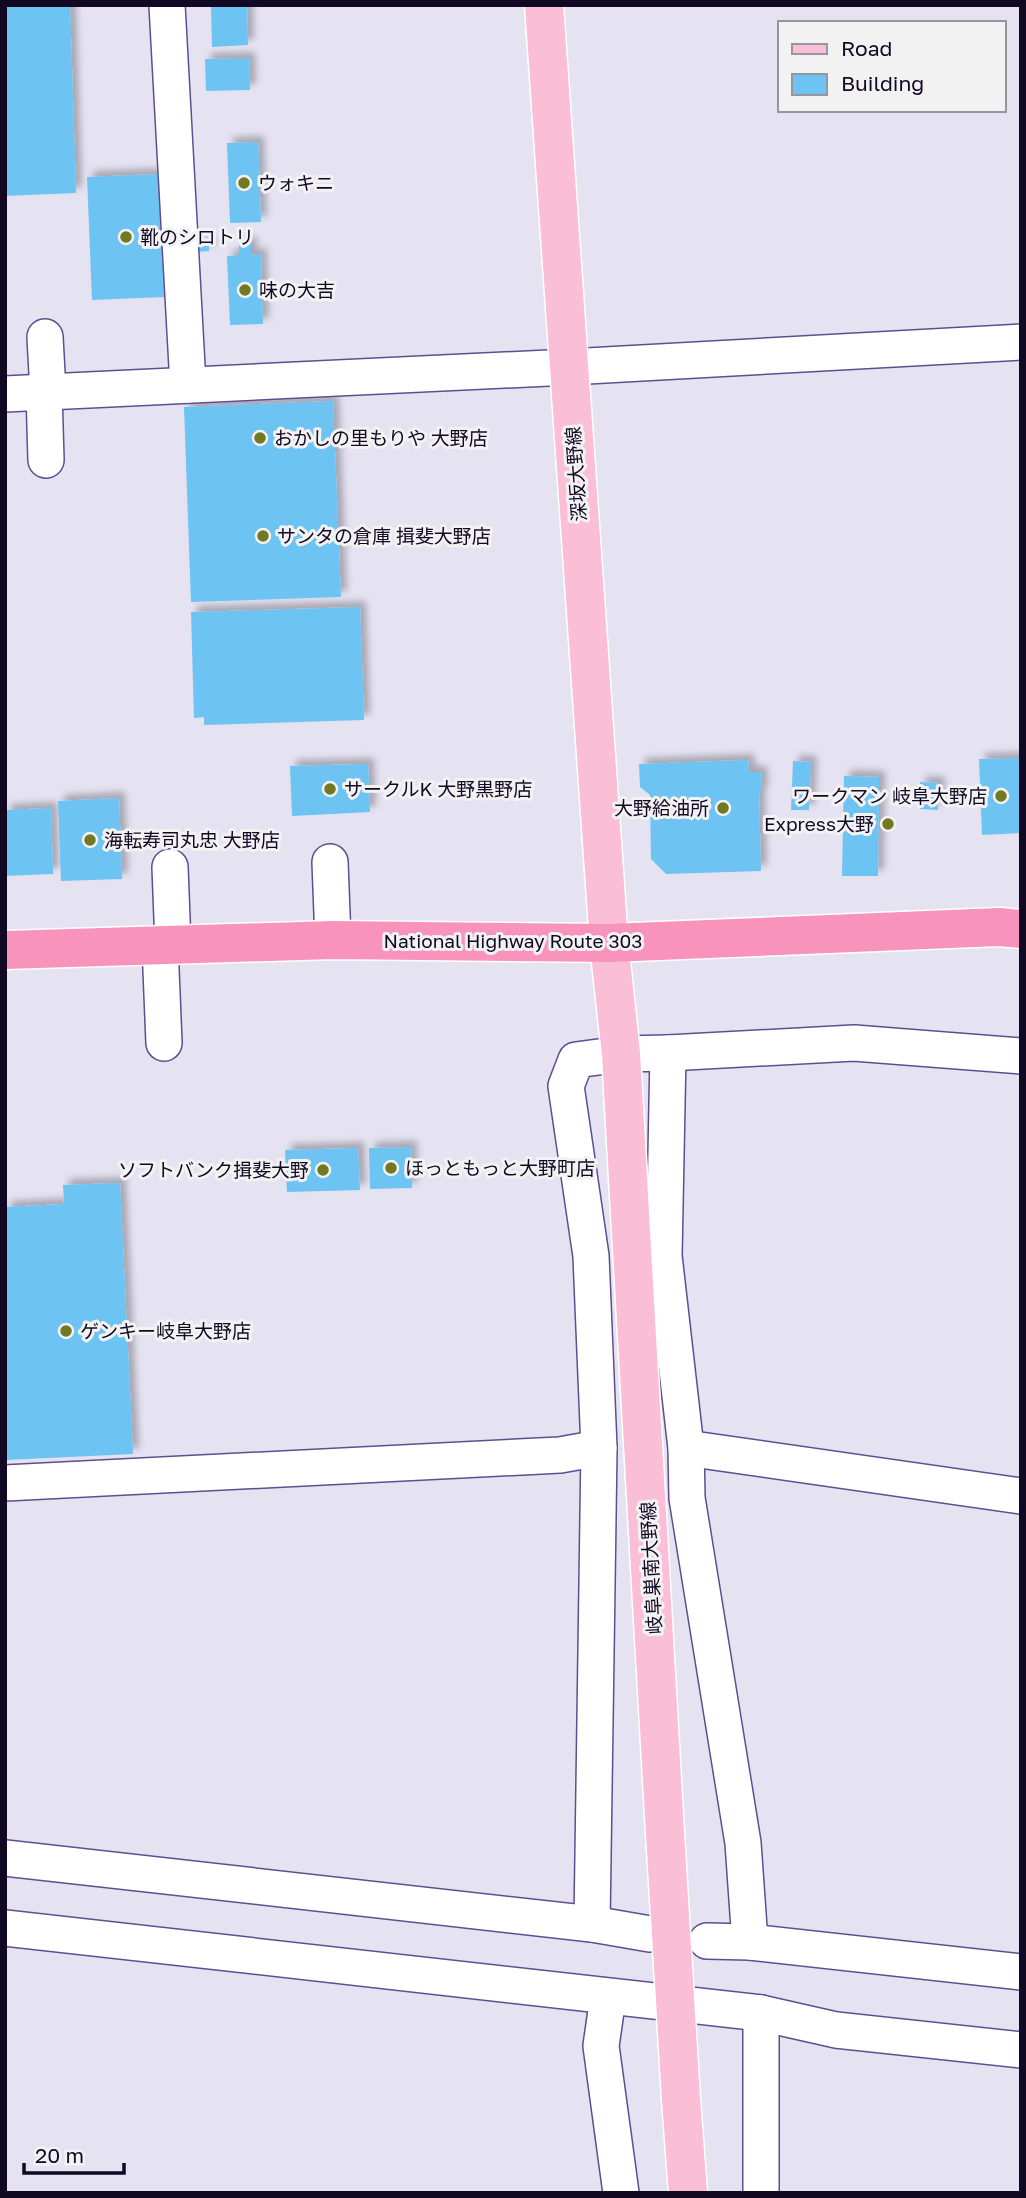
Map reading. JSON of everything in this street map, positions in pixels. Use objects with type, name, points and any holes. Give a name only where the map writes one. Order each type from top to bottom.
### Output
[{"type":"highway","name":"National Highway Route 303","points":[[5,950],[333,940],[608,943],[999,927],[1021,929]]},
{"type":"main road","name":"深坂大野線","points":[[544,5],[608,943]]},
{"type":"main road","name":"岐阜巣南大野線","points":[[608,943],[621,1054],[688,2193]]},
{"type":"street","points":[[167,5],[188,385]]},
{"type":"street","points":[[45,337],[46,460]]},
{"type":"street","points":[[5,394],[1021,342]]},
{"type":"street","points":[[330,862],[333,940]]},
{"type":"street","points":[[164,1043],[170,867]]},
{"type":"street","points":[[592,1924],[599,1448],[591,1256],[566,1086],[576,1060],[621,1054],[854,1043],[1021,1056]]},
{"type":"street","points":[[668,1053],[664,1256],[686,1448],[687,1498],[743,1843],[750,1942]]},
{"type":"street","points":[[5,1483],[560,1455],[599,1448]]},
{"type":"street","points":[[686,1448],[1021,1496]]},
{"type":"street","points":[[5,1858],[592,1924],[650,1934]]},
{"type":"street","points":[[5,1928],[761,2013],[836,2030],[1021,2050]]},
{"type":"street","points":[[707,1941],[750,1942],[1021,1972]]},
{"type":"street","points":[[608,1997],[601,2046],[621,2193]]},
{"type":"street","points":[[761,2013],[761,2193]]},
{"type":"building","points":[[70,5],[76,193],[5,196],[5,7]]},
{"type":"building","points":[[211,5],[247,5],[248,45],[212,47]]},
{"type":"building","points":[[249,58],[250,90],[206,91],[205,59]]},
{"type":"building","name":"ウォキニ","points":[[258,142],[261,222],[230,223],[227,143]]},
{"type":"building","name":"靴のシロトリ","points":[[161,174],[166,297],[92,300],[87,177]]},
{"type":"building","points":[[209,242],[209,251],[197,252],[197,243]]},
{"type":"building","name":"味の大吉","points":[[239,243],[251,243],[251,255],[261,254],[263,324],[230,325],[227,256],[239,255]]},
{"type":"building","points":[[333,401],[341,597],[191,602],[184,407]]},
{"type":"building","points":[[360,607],[364,720],[204,725],[204,717],[194,718],[191,612]]},
{"type":"building","name":"ワークマン 岐阜大野店","points":[[1021,758],[1021,833],[982,835],[979,759]]},
{"type":"building","points":[[748,760],[749,772],[761,772],[761,871],[666,874],[651,859],[650,795],[640,787],[639,764]]},
{"type":"building","points":[[793,761],[811,762],[809,810],[791,810]]},
{"type":"building","name":"サークルK 大野黒野店","points":[[368,764],[370,812],[292,816],[290,766]]},
{"type":"building","points":[[844,776],[879,777],[878,876],[842,876]]},
{"type":"building","points":[[920,782],[939,783],[938,810],[920,809]]},
{"type":"building","name":"海転寿司丸忠 大野店","points":[[119,798],[122,879],[61,881],[58,801]]},
{"type":"building","points":[[51,808],[53,874],[5,876],[5,810]]},
{"type":"building","name":"ほっともっと大野町店","points":[[411,1147],[412,1188],[370,1189],[369,1148]]},
{"type":"building","name":"ソフトバンク揖斐大野","points":[[358,1148],[360,1190],[287,1192],[285,1150]]},
{"type":"building","name":"ゲンキー岐阜大野店","points":[[120,1183],[133,1454],[5,1460],[5,1207],[64,1204],[63,1185]]},
{"type":"place","name":"ウォキニ","points":[[244,183]]},
{"type":"place","name":"靴のシロトリ","points":[[126,237]]},
{"type":"place","name":"味の大吉","points":[[245,290]]},
{"type":"place","name":"おかしの里もりや 大野店","points":[[260,438]]},
{"type":"place","name":"サンタの倉庫 揖斐大野店","points":[[263,536]]},
{"type":"place","name":"サークルK 大野黒野店","points":[[330,789]]},
{"type":"place","name":"ワークマン 岐阜大野店","points":[[1001,796]]},
{"type":"place","name":"大野給油所","points":[[723,808]]},
{"type":"place","name":"Express大野","points":[[888,824]]},
{"type":"place","name":"海転寿司丸忠 大野店","points":[[90,840]]},
{"type":"place","name":"ほっともっと大野町店","points":[[391,1168]]},
{"type":"place","name":"ソフトバンク揖斐大野","points":[[323,1170]]},
{"type":"place","name":"ゲンキー岐阜大野店","points":[[66,1331]]}]
